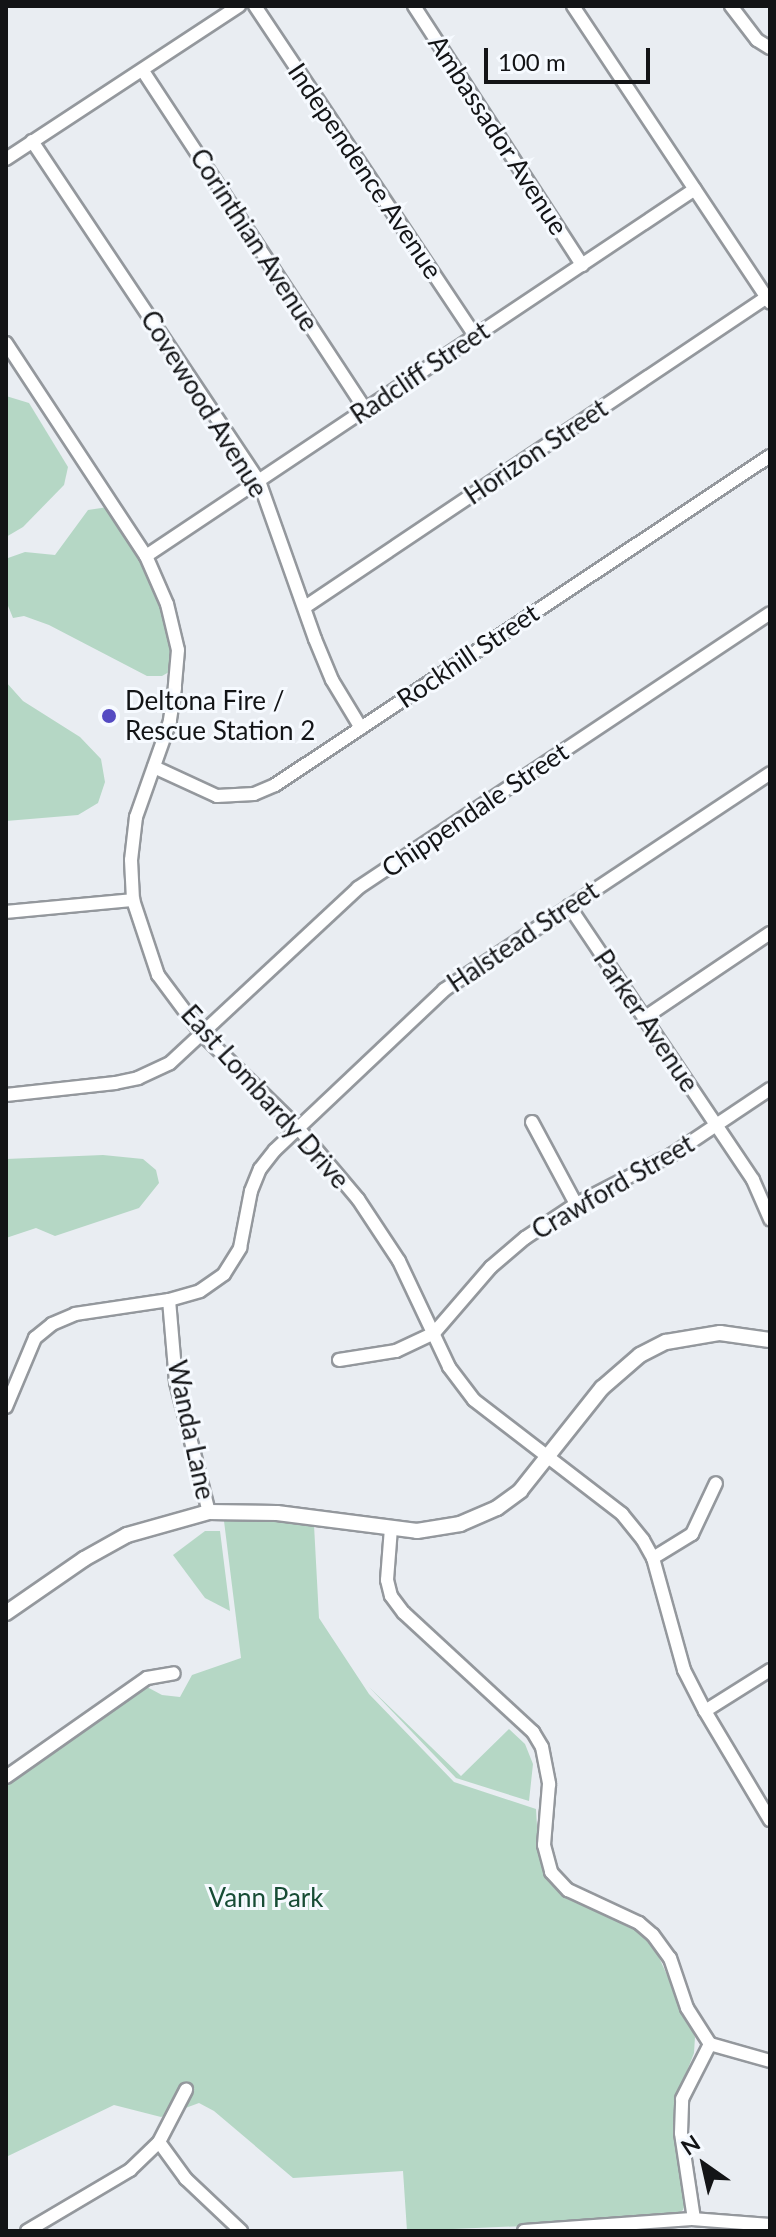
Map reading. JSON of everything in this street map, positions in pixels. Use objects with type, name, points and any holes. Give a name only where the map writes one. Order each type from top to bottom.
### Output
[{"type":"street","points":[[6,159],[239,6]]},
{"type":"street","name":"Independence Avenue","points":[[255,6],[475,336]]},
{"type":"street","name":"Ambassador Avenue","points":[[414,6],[582,265]]},
{"type":"street","points":[[573,6],[768,300]]},
{"type":"street","points":[[731,6],[757,40],[770,48]]},
{"type":"street","name":"Corinthian Avenue","points":[[143,71],[365,409]]},
{"type":"street","name":"Covewood Avenue","points":[[32,141],[259,481],[332,680],[361,728]]},
{"type":"street","name":"Radcliff Street","points":[[146,556],[695,189]]},
{"type":"street","name":"Horizon Street","points":[[305,607],[768,300]]},
{"type":"street","name":"East Lombardy Drive","points":[[6,343],[146,556],[167,604],[178,650],[170,721],[136,817],[131,860],[133,900],[158,975],[202,1034],[299,1129],[358,1199],[399,1261],[449,1367],[474,1400],[546,1459],[622,1514],[643,1540],[653,1558],[684,1670],[770,1820]]},
{"type":"street","name":"Rockhill Street","points":[[154,767],[217,796],[254,794],[275,785],[770,456]]},
{"type":"street","name":"Chippendale Street","points":[[6,1095],[138,1078],[170,1063],[358,888],[770,613]]},
{"type":"street","name":"Halstead Street","points":[[6,1407],[35,1338],[52,1324],[75,1314],[169,1300],[200,1291],[224,1274],[240,1248],[251,1191],[260,1169],[444,990],[770,773]]},
{"type":"street","points":[[6,912],[133,900]]},
{"type":"street","name":"Parker Avenue","points":[[569,906],[753,1180],[770,1219]]},
{"type":"street","points":[[644,1018],[770,933]]},
{"type":"street","name":"Crawford Street","points":[[434,1333],[491,1267],[525,1238],[576,1204],[633,1177],[770,1089]]},
{"type":"street","points":[[532,1122],[576,1204]]},
{"type":"street","name":"Wanda Lane","points":[[169,1300],[176,1382],[209,1512]]},
{"type":"street","points":[[339,1360],[396,1351],[434,1333]]},
{"type":"street","points":[[6,1613],[84,1559],[127,1535],[209,1512],[277,1513],[417,1531],[481,1517],[520,1491],[602,1388],[640,1355],[666,1342],[720,1333],[770,1340]]},
{"type":"street","points":[[653,1558],[692,1534],[716,1483]]},
{"type":"street","points":[[391,1528],[387,1580],[391,1596],[404,1613],[533,1732],[542,1747],[549,1784],[544,1845],[551,1872],[568,1890],[639,1923],[653,1935],[670,1958],[687,2008],[710,2044],[770,2061]]},
{"type":"street","points":[[705,1711],[770,1670]]},
{"type":"street","points":[[6,1777],[147,1678],[174,1673]]},
{"type":"street","points":[[694,2219],[681,2133],[682,2099],[710,2044]]},
{"type":"street","points":[[27,2231],[130,2170],[159,2142],[186,2090]]},
{"type":"street","points":[[159,2142],[186,2179],[241,2231]]},
{"type":"street","points":[[47,2219],[55,2231]]},
{"type":"street","points":[[524,2231],[694,2219],[770,2225]]},
{"type":"green space","points":[[6,396],[29,403],[68,467],[64,485],[23,527],[6,537]]},
{"type":"green space","points":[[108,507],[147,570],[163,614],[171,653],[169,672],[162,676],[147,676],[49,625],[24,616],[13,618],[6,601],[8,558],[25,552],[55,555],[88,510]]},
{"type":"green space","points":[[6,682],[23,701],[80,737],[101,759],[105,782],[98,803],[78,815],[6,821]]},
{"type":"green space","points":[[103,1155],[143,1159],[156,1170],[159,1183],[139,1208],[55,1236],[36,1228],[6,1238],[6,1159]]},
{"type":"green space","name":"Vann Park","points":[[233,1517],[266,1517],[314,1525],[319,1618],[369,1694],[454,1782],[536,1809],[538,1844],[545,1870],[564,1894],[640,1933],[657,1953],[695,2037],[694,2053],[675,2102],[677,2154],[688,2196],[683,2210],[676,2215],[407,2231],[403,2171],[293,2178],[214,2111],[199,2103],[161,2117],[114,2105],[6,2157],[6,1785],[147,1687],[162,1695],[180,1697],[192,1675],[241,1658],[224,1521]]},
{"type":"green space","points":[[205,1531],[220,1531],[230,1611],[205,1598],[173,1555]]},
{"type":"green space","points":[[369,1687],[461,1776],[509,1729],[525,1744],[533,1764],[529,1801],[456,1778]]},
{"type":"place","name":"Deltona Fire / Rescue Station 2","points":[[109,716]]}]
